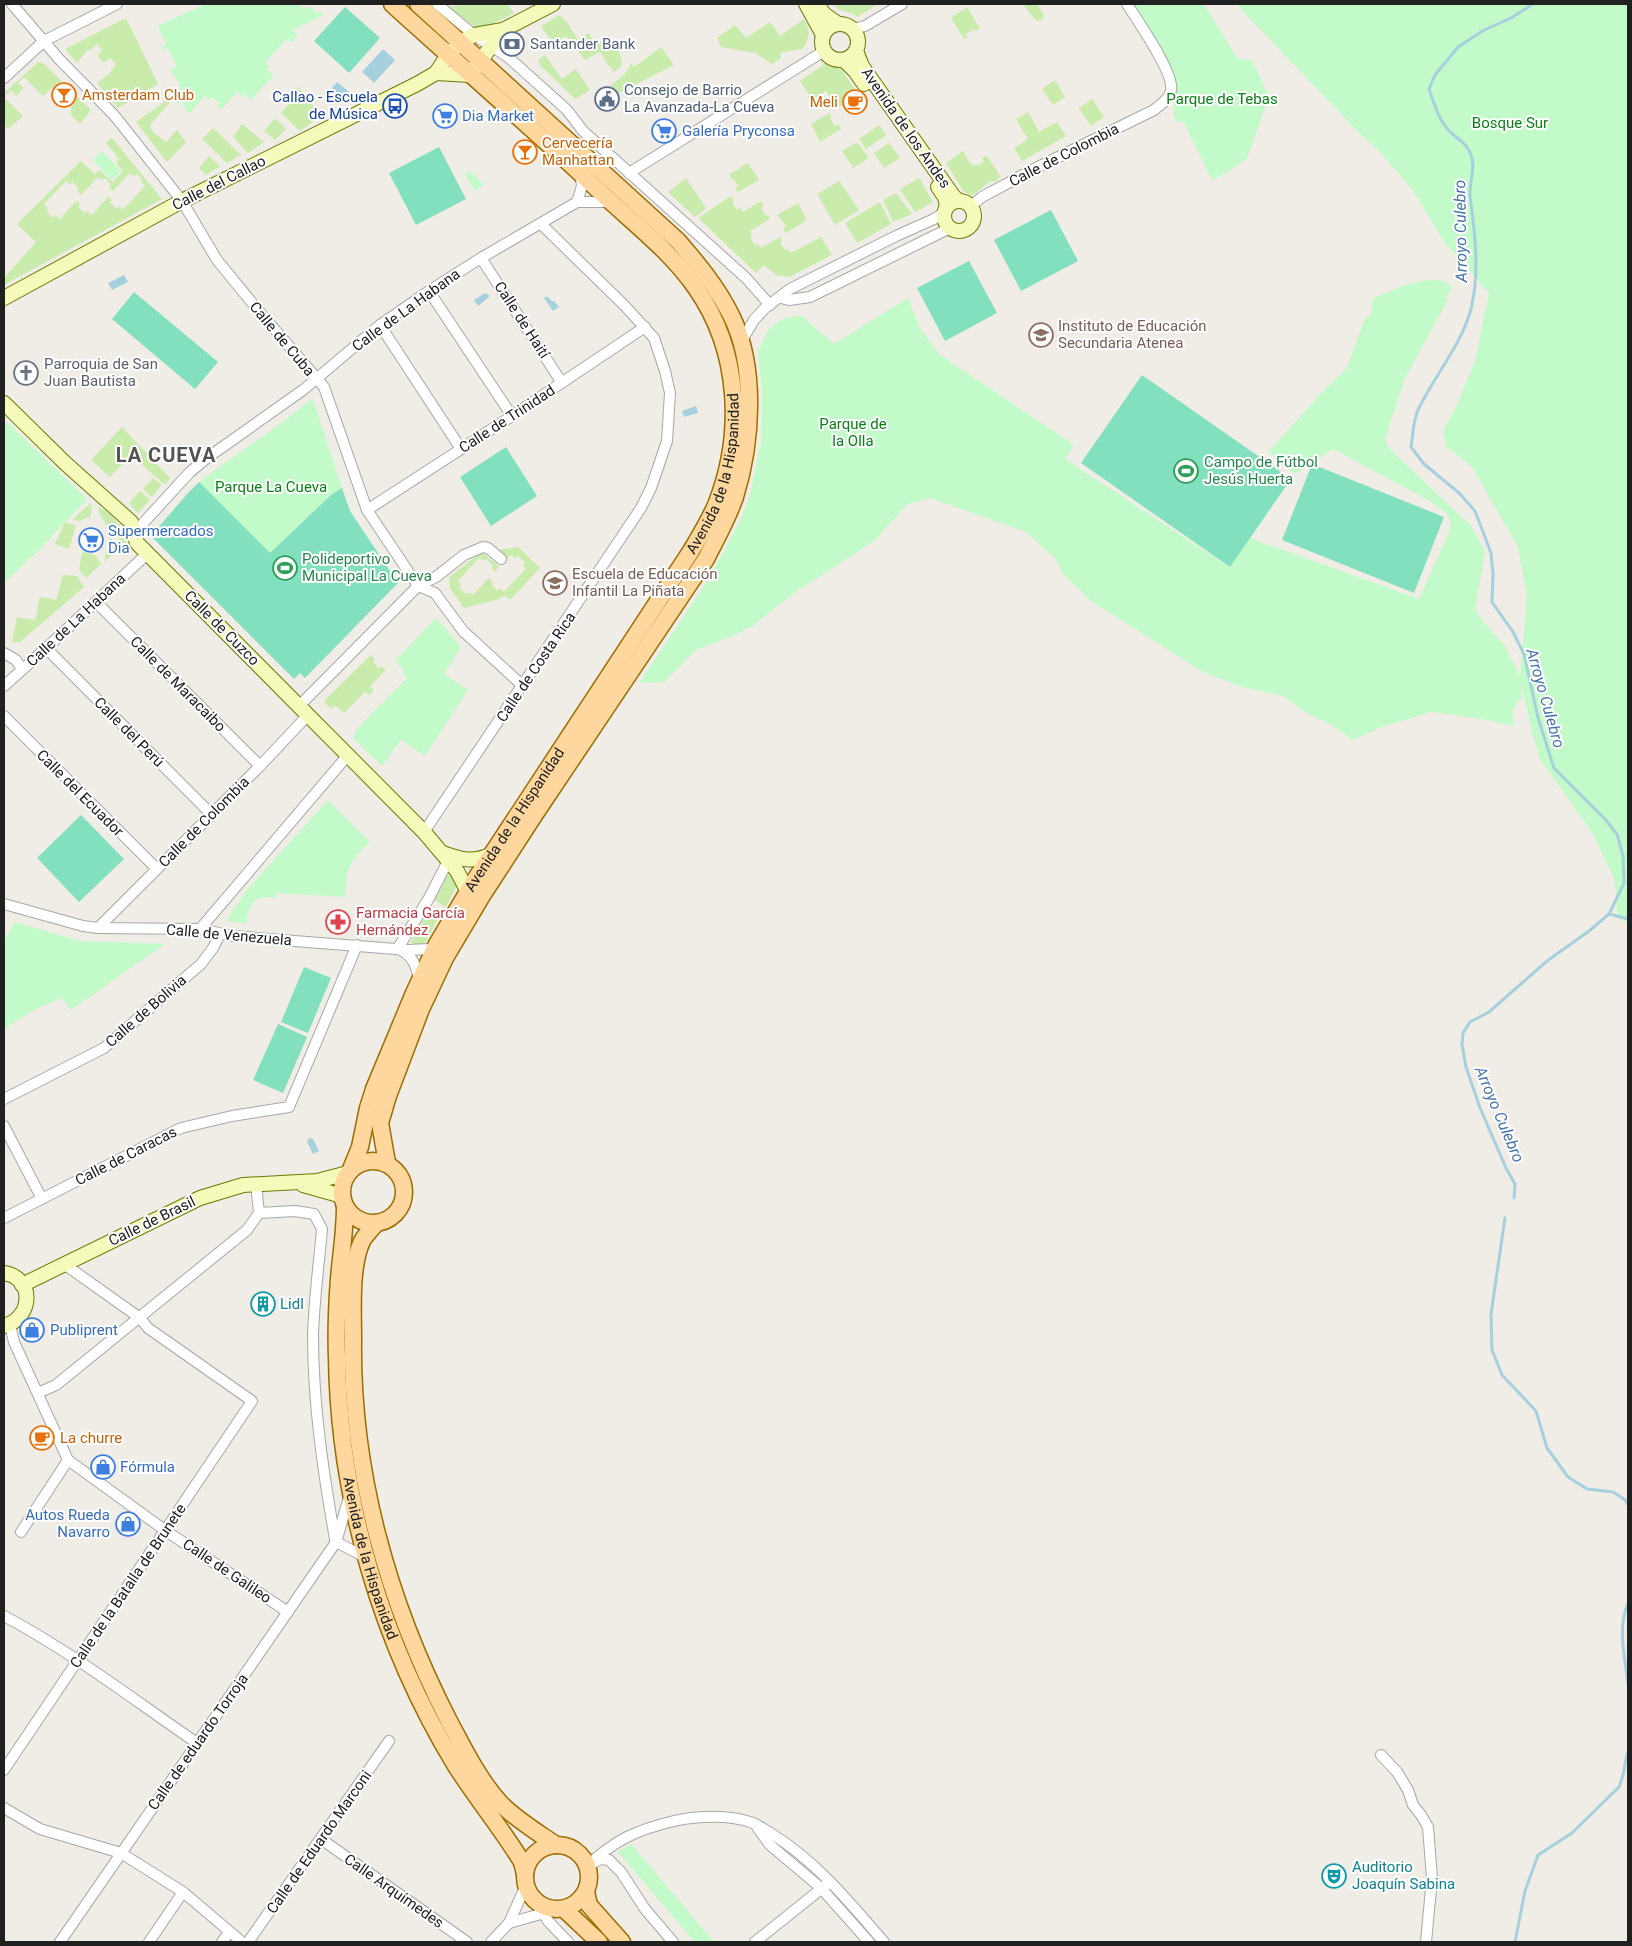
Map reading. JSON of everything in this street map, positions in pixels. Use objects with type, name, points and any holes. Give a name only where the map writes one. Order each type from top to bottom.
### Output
[{"type":"main road","name":"Avenida de la Hispanidad","points":[[349,1171],[360,1147],[374,1089],[437,944],[492,854],[691,552],[716,504],[730,453],[734,418],[733,381],[725,345],[709,308],[696,286],[680,268],[580,173],[392,4]]},
{"type":"main road","name":"Avenida de la Hispanidad","points":[[386,1163],[380,1123],[388,1096],[418,1018],[445,958],[488,886],[706,558],[722,528],[734,498],[744,464],[748,383],[741,343],[732,317],[705,273],[678,241],[482,61],[467,39],[418,4]]},
{"type":"main road","points":[[377,1160],[386,1163],[395,1169],[401,1177],[404,1197],[401,1207],[386,1220],[376,1223],[358,1220],[351,1214],[344,1202],[342,1184],[349,1171],[359,1164],[377,1160]]},
{"type":"main road","name":"Avenida de la Hispanidad","points":[[344,1202],[339,1279],[337,1357],[342,1444],[350,1491],[367,1558],[387,1621],[405,1666],[429,1716],[456,1766],[522,1862],[525,1880]]},
{"type":"main road","name":"Avenida de la Hispanidad","points":[[376,1223],[362,1240],[356,1260],[353,1371],[360,1449],[381,1553],[419,1658],[443,1710],[470,1759],[501,1803],[524,1823],[556,1845]]},
{"type":"main road","points":[[549,1911],[573,1905],[581,1900],[586,1892],[589,1879],[587,1866],[580,1854],[569,1847],[556,1845],[541,1849],[530,1860],[525,1880],[530,1894],[549,1911],[599,1942]]},
{"type":"main road","points":[[586,1892],[588,1904],[622,1942]]},
{"type":"street","name":"Calle de Cuba","points":[[12,4],[59,59],[114,115],[182,201],[217,260],[324,387],[367,510],[418,586],[435,593],[463,632],[524,686]]},
{"type":"street","points":[[4,78],[44,41],[117,4]]},
{"type":"street","name":"Avenida de la Hispanidad","points":[[437,4],[467,39],[491,47],[508,57],[567,110],[584,132],[746,278],[770,305]]},
{"type":"street","points":[[467,39],[503,30],[554,4]]},
{"type":"street","points":[[806,4],[823,35]]},
{"type":"street","points":[[817,4],[824,14],[838,24]]},
{"type":"street","points":[[853,29],[865,26],[902,4]]},
{"type":"street","name":"Calle de Colombia","points":[[741,343],[754,320],[790,289],[955,207],[982,197],[1160,106],[1172,90],[1169,75],[1127,4]]},
{"type":"street","points":[[838,24],[849,26],[853,29],[859,40],[856,51],[844,60],[832,59],[824,51],[822,40],[823,35],[832,25],[838,24]]},
{"type":"street","points":[[428,38],[437,58],[436,73],[470,75],[503,30]]},
{"type":"street","name":"Calle del Callao","points":[[4,298],[182,201],[436,73],[448,55],[467,39]]},
{"type":"street","points":[[629,173],[824,51]]},
{"type":"street","name":"Avenida de los Andes","points":[[856,51],[862,66],[954,197],[955,207],[944,219],[950,228]]},
{"type":"street","name":"Avenida de los Andes","points":[[844,60],[854,71],[945,198],[955,207]]},
{"type":"street","points":[[580,173],[582,186],[577,202],[610,202]]},
{"type":"street","name":"Calle de La Habana","points":[[134,532],[190,472],[316,379],[380,325],[481,258],[577,202]]},
{"type":"street","points":[[781,298],[789,300],[810,297],[950,228],[961,231],[970,225],[973,215],[955,207]]},
{"type":"street","name":"Calle de Costa Rica","points":[[424,832],[524,686],[627,530],[651,488],[667,441],[670,393],[654,338],[646,327],[541,224]]},
{"type":"street","name":"Calle de Haití","points":[[481,258],[562,383]]},
{"type":"street","points":[[429,291],[512,416]]},
{"type":"street","points":[[380,325],[461,449]]},
{"type":"street","name":"Calle de Trinidad","points":[[367,510],[646,327]]},
{"type":"street","name":"Calle de Cuzco","points":[[4,403],[65,463],[131,522],[138,543],[424,832],[458,871],[468,892]]},
{"type":"street","name":"Calle de Colombia","points":[[98,928],[260,766],[304,710],[418,586],[436,577],[464,555],[483,547],[488,548],[501,560]]},
{"type":"street","name":"Calle de La Habana","points":[[4,686],[148,553]]},
{"type":"street","name":"Calle de Maracaibo","points":[[96,602],[260,766]]},
{"type":"street","name":"Calle del Perú","points":[[46,648],[212,814]]},
{"type":"street","points":[[4,653],[16,660],[22,669]]},
{"type":"street","name":"Calle del Ecuador","points":[[4,716],[157,869]]},
{"type":"street","points":[[200,929],[348,755]]},
{"type":"street","points":[[419,982],[418,970],[413,960],[398,948],[424,906],[446,857],[479,860],[492,854]]},
{"type":"street","name":"Calle de Venezuela","points":[[4,904],[83,926],[98,928],[200,929],[220,934],[425,950],[437,944]]},
{"type":"street","name":"Calle de Bolivia","points":[[4,1099],[104,1048],[201,964],[214,948],[220,934]]},
{"type":"street","name":"Calle de Caracas","points":[[4,1218],[180,1128],[232,1116],[289,1107],[357,945]]},
{"type":"street","points":[[4,1126],[42,1200]]},
{"type":"street","name":"Calle de Brasil","points":[[22,1285],[200,1198],[229,1188],[256,1184],[317,1181],[349,1171]]},
{"type":"street","name":"Calle de Brasil","points":[[290,1182],[317,1188],[344,1202]]},
{"type":"street","points":[[38,1394],[56,1385],[247,1230],[259,1213],[256,1184]]},
{"type":"street","points":[[259,1213],[295,1211],[314,1214],[322,1229],[314,1334],[315,1397],[322,1466],[336,1542],[367,1558]]},
{"type":"street","points":[[64,1264],[140,1318]]},
{"type":"street","points":[[5,1272],[22,1285],[26,1292],[26,1307],[17,1320],[7,1325]]},
{"type":"street","name":"Calle de la Batalla de Brunete","points":[[4,1770],[252,1401],[148,1328],[140,1318]]},
{"type":"street","name":"Calle de Galileo","points":[[7,1325],[68,1460],[166,1531],[288,1612]]},
{"type":"street","points":[[21,1532],[68,1460]]},
{"type":"street","name":"Calle de eduardo Torroja","points":[[60,1942],[336,1542],[350,1491]]},
{"type":"street","points":[[4,1616],[28,1629],[77,1661],[197,1744]]},
{"type":"street","name":"Calle de Eduardo Marconi","points":[[248,1942],[389,1741]]},
{"type":"street","points":[[1381,1755],[1397,1772],[1408,1790],[1413,1805],[1428,1827],[1432,1878],[1426,1942]]},
{"type":"street","points":[[4,1808],[40,1829],[121,1853],[183,1892],[242,1942]]},
{"type":"street","points":[[587,1866],[613,1844],[652,1826],[688,1818],[717,1817],[753,1822],[784,1842],[830,1881],[884,1942]]},
{"type":"street","points":[[753,1822],[770,1845],[821,1888],[869,1942]]},
{"type":"street","name":"Calle Arquímedes","points":[[320,1839],[467,1942]]},
{"type":"street","points":[[587,1866],[601,1859],[609,1860],[621,1872],[644,1910],[674,1942]]},
{"type":"street","points":[[491,1942],[509,1923],[525,1880]]},
{"type":"street","points":[[755,1942],[830,1881]]},
{"type":"street","points":[[149,1942],[183,1892]]},
{"type":"street","points":[[509,1923],[549,1911],[568,1942]]},
{"type":"street","points":[[222,1942],[230,1932]]},
{"type":"green space","points":[[206,4],[300,4],[303,9],[310,6],[316,12],[325,14],[293,30],[298,35],[291,42],[287,39],[265,62],[269,66],[267,69],[274,75],[251,100],[245,94],[242,96],[237,92],[221,110],[217,106],[219,103],[212,97],[210,100],[205,96],[189,114],[185,110],[187,108],[181,102],[178,104],[174,100],[180,88],[178,81],[170,70],[177,67],[168,48],[162,50],[161,47],[166,44],[158,26]]},
{"type":"green space","points":[[467,4],[507,4],[514,13],[485,28],[477,29],[449,7]]},
{"type":"green space","points":[[834,4],[878,4],[857,17],[854,14],[839,10]]},
{"type":"green space","points":[[1023,4],[1037,4],[1044,16],[1041,20],[1036,21]]},
{"type":"green space","name":"Parque de Tebas","points":[[1131,4],[1204,4],[1237,58],[1252,61],[1269,96],[1247,159],[1217,178],[1212,180],[1183,121],[1176,122],[1174,106],[1177,84],[1175,78],[1165,57]]},
{"type":"green space","points":[[1236,4],[1628,4],[1628,923],[1618,918],[1614,878],[1593,834],[1540,759],[1521,683],[1522,696],[1512,711],[1514,726],[1482,719],[1431,712],[1382,727],[1352,740],[1332,725],[1308,714],[1284,696],[1242,687],[1203,672],[1091,601],[1063,574],[1056,559],[1026,532],[930,498],[908,504],[874,541],[794,593],[754,625],[730,637],[697,649],[664,682],[639,683],[708,580],[740,521],[750,494],[761,442],[762,391],[758,352],[768,330],[782,319],[796,316],[803,317],[834,344],[908,298],[920,328],[939,354],[1074,445],[1065,459],[1229,567],[1250,538],[1419,599],[1448,535],[1451,522],[1446,513],[1430,501],[1333,449],[1295,474],[1281,464],[1269,451],[1324,390],[1346,369],[1365,318],[1372,314],[1372,299],[1413,283],[1435,280],[1445,282],[1452,287],[1446,298],[1448,300],[1405,378],[1385,439],[1389,448],[1472,527],[1485,552],[1475,610],[1503,643],[1520,677],[1527,596],[1518,547],[1472,467],[1446,446],[1443,431],[1457,405],[1475,361],[1489,293],[1445,243],[1412,189],[1378,150],[1362,136]]},
{"type":"green space","points":[[345,7],[380,38],[349,73],[314,41]]},
{"type":"green space","points":[[967,7],[980,28],[966,34],[968,37],[964,39],[951,18]]},
{"type":"green space","points":[[559,15],[567,22],[578,40],[588,33],[596,44],[609,35],[620,54],[621,67],[614,72],[600,52],[585,60],[566,36],[554,45],[541,26]]},
{"type":"green space","points":[[126,18],[158,84],[118,108],[97,83],[111,72],[116,64],[110,58],[104,63],[97,56],[102,50],[97,44],[90,50],[88,49],[77,63],[65,49]]},
{"type":"green space","points":[[804,19],[809,31],[805,45],[802,49],[780,53],[781,58],[772,64],[755,53],[721,47],[717,38],[735,25],[746,38],[770,22],[780,36]]},
{"type":"green space","points":[[661,47],[674,65],[609,98],[605,90],[624,75],[631,63],[634,67]]},
{"type":"green space","points":[[545,55],[562,79],[576,69],[590,90],[575,99],[541,66],[538,60]]},
{"type":"green space","points":[[38,62],[43,63],[91,110],[80,124],[71,115],[71,107],[76,102],[58,83],[43,96],[24,77],[18,83],[24,88],[16,96],[11,90],[4,97],[4,93]]},
{"type":"green space","points":[[826,63],[841,69],[858,94],[836,109],[833,104],[836,102],[826,91],[813,100],[800,81]]},
{"type":"green space","points":[[1055,80],[1065,97],[1053,105],[1042,89]]},
{"type":"green space","points":[[298,87],[321,116],[300,131],[281,113],[292,101],[289,97]]},
{"type":"green space","points":[[4,97],[23,116],[8,129],[4,125]]},
{"type":"green space","points":[[1092,99],[1104,117],[1091,126],[1079,108]]},
{"type":"green space","points":[[167,100],[170,102],[150,125],[152,131],[166,142],[177,130],[186,142],[167,162],[136,122]]},
{"type":"green space","points":[[1028,112],[1039,132],[1057,122],[1066,136],[1022,161],[1014,148],[1028,139],[1016,119]]},
{"type":"green space","points":[[829,113],[835,126],[838,124],[841,129],[820,142],[811,124]]},
{"type":"green space","points":[[275,118],[286,129],[275,140],[264,131]]},
{"type":"green space","points":[[242,124],[264,142],[248,153],[233,137]]},
{"type":"green space","points":[[879,125],[886,135],[866,149],[859,139]]},
{"type":"green space","points":[[213,128],[241,155],[227,163],[202,139]]},
{"type":"green space","points":[[112,138],[162,199],[4,285],[4,278],[36,242],[17,224],[81,161],[95,174],[99,170],[113,182],[123,171],[116,163],[119,159],[106,143]],"holes":[[[130,173],[134,176],[137,174],[143,180],[141,182],[145,186],[123,210],[119,206],[117,209],[110,203],[112,200],[108,197],[92,215],[87,211],[85,213],[78,207],[80,204],[76,201],[60,219],[55,215],[53,218],[46,211],[48,208],[44,204],[66,181],[70,185],[72,182],[79,188],[77,191],[81,195],[98,177],[102,180],[105,178],[111,184],[109,187],[113,191]]]},
{"type":"green space","points":[[857,142],[869,158],[853,168],[842,151]]},
{"type":"green space","points":[[889,143],[900,158],[884,168],[874,153]]},
{"type":"green space","points":[[439,147],[466,199],[416,225],[389,173]]},
{"type":"green space","points":[[102,151],[121,171],[112,180],[93,160]]},
{"type":"green space","points":[[963,151],[972,166],[984,162],[982,158],[987,156],[1000,176],[997,181],[989,182],[973,195],[964,192],[946,163]]},
{"type":"green space","points":[[209,156],[220,166],[206,175],[199,168]]},
{"type":"green space","points":[[748,163],[759,180],[738,192],[735,188],[738,186],[729,175]]},
{"type":"green space","points":[[470,171],[484,185],[475,191],[465,174]]},
{"type":"green space","points":[[686,178],[706,208],[695,217],[668,192]]},
{"type":"green space","points":[[919,178],[933,202],[915,212],[900,189]]},
{"type":"green space","points":[[839,181],[859,210],[835,225],[817,194]]},
{"type":"green space","points":[[896,193],[912,214],[893,222],[883,200]]},
{"type":"green space","points":[[731,196],[737,210],[740,208],[743,212],[761,201],[764,206],[761,208],[770,219],[750,231],[752,236],[750,238],[755,245],[758,244],[761,248],[780,237],[782,241],[780,243],[785,250],[788,249],[791,253],[821,237],[832,255],[789,277],[776,275],[764,265],[756,273],[698,218]]},
{"type":"green space","points":[[880,202],[891,224],[857,243],[845,223]]},
{"type":"green space","points":[[798,203],[807,220],[786,233],[783,229],[786,226],[777,215]]},
{"type":"green space","points":[[1051,210],[1078,261],[1021,291],[994,240]]},
{"type":"green space","points":[[969,261],[997,313],[945,341],[917,288]]},
{"type":"green space","points":[[134,292],[218,362],[195,389],[112,319]]},
{"type":"green space","name":"Campo de Fútbol Jesús Huerta","points":[[1142,375],[1291,479],[1230,567],[1081,463]]},
{"type":"green space","name":"Parque La Cueva","points":[[310,400],[313,400],[342,488],[331,495],[270,553],[199,482],[283,422]]},
{"type":"green space","points":[[7,422],[87,499],[38,551],[4,583],[4,425]]},
{"type":"green space","points":[[122,427],[170,478],[165,485],[131,455],[110,477],[91,460]]},
{"type":"green space","points":[[506,447],[537,496],[491,526],[460,477]]},
{"type":"green space","points":[[1312,464],[1444,517],[1414,593],[1282,540]]},
{"type":"green space","points":[[153,478],[162,485],[152,497],[143,489]]},
{"type":"green space","name":"Polideportivo Municipal La Cueva","points":[[199,482],[270,553],[331,495],[342,488],[350,511],[398,583],[305,678],[300,673],[294,679],[151,536]]},
{"type":"green space","points":[[140,491],[150,500],[138,513],[129,503]]},
{"type":"green space","points":[[91,503],[90,517],[78,521],[73,520],[77,515]]},
{"type":"green space","points":[[98,507],[111,515],[128,536],[129,539],[126,544],[123,544],[104,521]]},
{"type":"green space","points":[[65,522],[76,526],[69,549],[55,544]]},
{"type":"green space","points":[[110,537],[119,548],[104,562]]},
{"type":"green space","points":[[518,547],[540,568],[510,600],[505,596],[464,608],[450,588],[449,577],[482,552],[499,567],[495,572],[491,568],[493,566],[486,559],[483,561],[479,558],[458,581],[461,585],[459,588],[466,594],[469,592],[473,595],[489,578],[493,582],[491,584],[498,591],[500,588],[504,592],[526,569],[523,565],[525,563],[518,556],[515,558],[511,555],[505,561],[497,550]]},
{"type":"green space","points":[[82,552],[95,555],[101,564],[86,578],[79,570]]},
{"type":"green space","points":[[63,575],[77,576],[84,587],[20,642],[12,642],[17,617],[35,620],[40,597],[56,600]]},
{"type":"green space","points":[[436,618],[461,647],[444,674],[468,690],[425,756],[401,740],[382,766],[353,738],[357,729],[407,678],[403,674],[405,671],[395,661]]},
{"type":"green space","points":[[371,655],[375,659],[373,662],[379,668],[382,666],[386,670],[370,686],[374,690],[369,695],[365,692],[344,713],[335,705],[331,709],[325,703],[325,700]]},
{"type":"green space","points":[[328,800],[370,842],[350,866],[345,897],[276,893],[276,898],[258,899],[251,905],[246,923],[226,921],[247,890]]},
{"type":"green space","points":[[81,815],[124,859],[79,902],[37,858]]},
{"type":"green space","points":[[448,875],[457,877],[460,880],[446,907],[434,900]]},
{"type":"green space","points":[[427,913],[438,919],[424,945],[414,946],[411,942]]},
{"type":"green space","points":[[14,922],[81,941],[165,944],[71,1010],[62,998],[34,1010],[4,1029],[4,942]]},
{"type":"green space","points":[[304,967],[331,978],[308,1033],[281,1022]]},
{"type":"green space","points":[[278,1024],[307,1037],[283,1093],[253,1080]]},
{"type":"green space","points":[[631,1844],[714,1942],[695,1942],[618,1852]]},
{"type":"water","points":[[383,49],[395,60],[374,83],[362,72]]},
{"type":"water","points":[[337,82],[349,92],[343,98],[332,88]]},
{"type":"water","points":[[124,275],[128,282],[112,290],[108,283]]},
{"type":"water","points":[[485,293],[489,297],[478,306],[474,300]]},
{"type":"water","points":[[547,296],[559,307],[553,311],[544,298]]},
{"type":"water","points":[[696,406],[698,413],[684,417],[682,411]]},
{"type":"water","points":[[309,1138],[313,1139],[319,1151],[313,1154],[307,1142]]},
{"type":"waterway","name":"Arroyo Culebro","points":[[1514,1198],[1515,1184],[1480,1108],[1466,1067],[1462,1044],[1463,1033],[1470,1022],[1489,1012],[1547,961],[1609,914],[1624,883],[1623,856],[1617,834],[1605,819],[1554,768],[1538,718],[1524,654],[1513,632],[1492,602],[1493,574],[1491,553],[1475,511],[1459,493],[1424,464],[1411,447],[1416,414],[1467,323],[1474,295],[1476,267],[1470,196],[1473,170],[1472,160],[1467,148],[1448,130],[1437,110],[1429,89],[1435,75],[1458,47],[1484,30],[1511,18],[1533,4]]},
{"type":"waterway","points":[[1609,914],[1628,919]]},
{"type":"waterway","name":"Arroyo Culebro","points":[[1505,1218],[1491,1314],[1492,1350],[1502,1375],[1536,1411],[1547,1448],[1568,1477],[1587,1489],[1613,1492],[1628,1504]]},
{"type":"waterway","name":"Arroyo Culebro","points":[[1628,1603],[1622,1632],[1628,1684]]},
{"type":"waterway","name":"Arroyo Culebro","points":[[1515,1942],[1525,1891],[1538,1855],[1572,1833],[1619,1787],[1627,1754]]},
{"type":"place","name":"Santander Bank","points":[[512,44]]},
{"type":"place","name":"Amsterdam Club","points":[[64,95]]},
{"type":"place","name":"Consejo de Barrio La Avanzada-La Cueva","points":[[607,99]]},
{"type":"place","name":"Meli","points":[[855,102]]},
{"type":"place","name":"Callao - Escuela de Música","points":[[395,106]]},
{"type":"place","name":"Dia Market","points":[[445,116]]},
{"type":"place","name":"Galería Pryconsa","points":[[664,131]]},
{"type":"place","name":"Cervecería Manhattan","points":[[525,152]]},
{"type":"place","name":"Instituto de Educación Secundaria Atenea","points":[[1041,335]]},
{"type":"place","name":"Parroquia de San Juan Bautista","points":[[26,373]]},
{"type":"place","name":"Campo de Fútbol Jesús Huerta","points":[[1186,471]]},
{"type":"place","name":"Supermercados Dia","points":[[91,540]]},
{"type":"place","name":"Polideportivo Municipal La Cueva","points":[[285,568]]},
{"type":"place","name":"Escuela de Educación Infantil La Piñata","points":[[555,583]]},
{"type":"place","name":"Farmacia García Hernández","points":[[338,922]]},
{"type":"place","name":"Lidl","points":[[263,1304]]},
{"type":"place","name":"Publiprent","points":[[32,1330]]},
{"type":"place","name":"La churre","points":[[42,1438]]},
{"type":"place","name":"Fórmula","points":[[103,1467]]},
{"type":"place","name":"Autos Rueda Navarro","points":[[128,1524]]},
{"type":"place","name":"Auditorio Joaquín Sabina","points":[[1334,1876]]},
{"type":"district","name":"LA CUEVA","points":[[166,455]]},
{"type":"park label","name":"Bosque Sur","points":[[1510,123]]},
{"type":"park label","name":"Parque de la Olla","points":[[853,432]]}]
